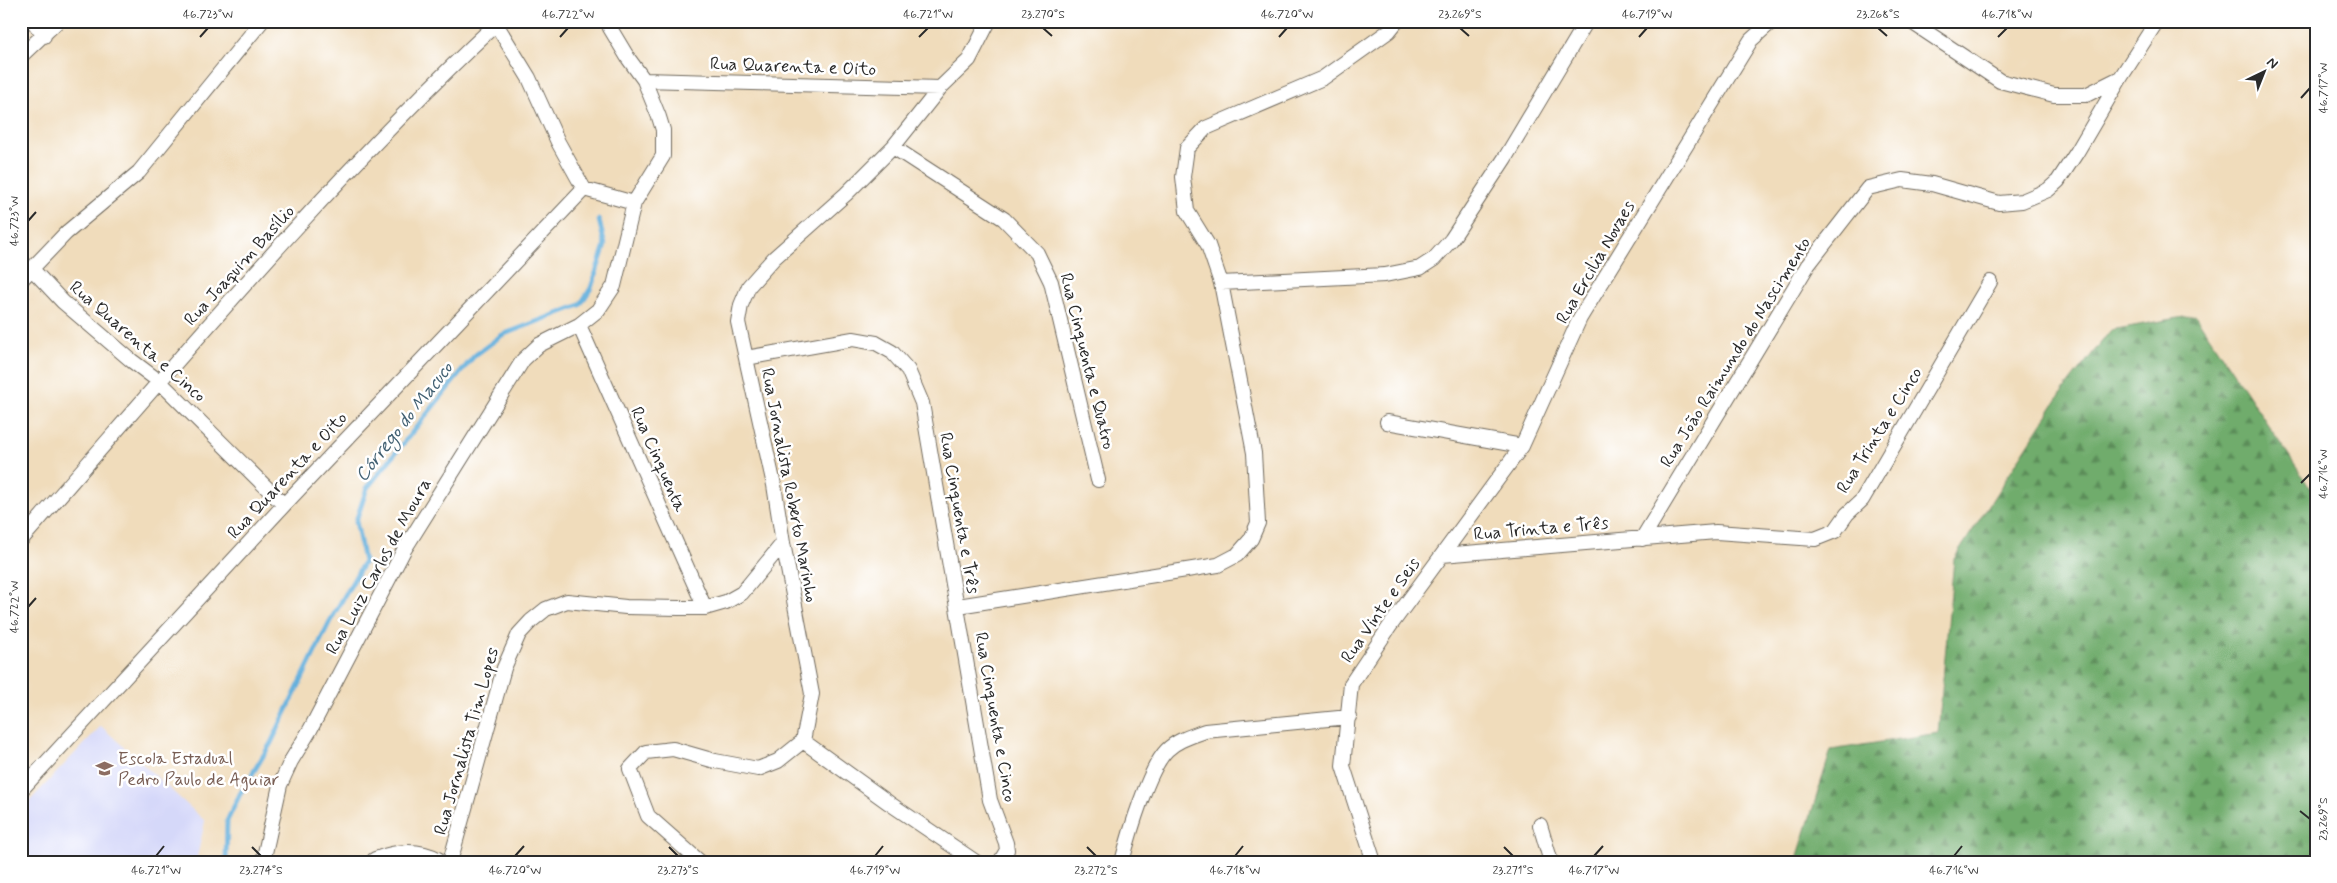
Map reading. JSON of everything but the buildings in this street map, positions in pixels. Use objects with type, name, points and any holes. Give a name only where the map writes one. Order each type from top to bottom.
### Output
[{"type":"main road","points":[[376,862],[397,854],[419,856],[437,862]]},
{"type":"street","points":[[33,21],[44,36]]},
{"type":"street","points":[[21,56],[58,21]]},
{"type":"street","name":"Rua Luiz Carlos de Moura","points":[[263,862],[280,785],[287,768],[310,730],[404,550],[523,360],[539,345],[579,325],[598,310],[614,286],[634,204],[662,156],[663,130],[644,80],[610,28],[609,21]]},
{"type":"street","name":"Rua Jornalista Roberto Marinho","points":[[803,741],[812,694],[783,543],[774,485],[738,322],[741,305],[749,286],[774,258],[846,194],[893,147],[940,88],[969,60],[989,21]]},
{"type":"street","points":[[1389,24],[1323,78],[1206,128],[1187,148],[1182,177],[1187,211],[1208,245],[1221,283],[1385,274],[1420,268],[1434,258],[1451,240],[1506,158],[1587,21]]},
{"type":"street","name":"Rua Ercilia Novaes","points":[[1442,555],[1522,446],[1580,318],[1751,40],[1771,22],[1775,21]]},
{"type":"street","points":[[1910,21],[2000,81],[2054,95],[2086,95],[2121,78]]},
{"type":"street","name":"Rua João Raimundo do Nascimento","points":[[1642,539],[1808,265],[1868,188],[1902,180],[1932,184],[1999,203],[2022,202],[2037,196],[2058,181],[2157,21]]},
{"type":"street","points":[[21,280],[31,268],[99,204],[139,172],[258,23]]},
{"type":"street","name":"Rua Joaquim Basílio","points":[[21,540],[355,163],[430,85],[496,23],[529,78],[558,142],[584,189]]},
{"type":"street","name":"Rua Quarenta e Oito","points":[[644,80],[940,88]]},
{"type":"street","name":"Rua Cinquenta e Quatro","points":[[893,147],[1004,220],[1037,253],[1051,282],[1098,480]]},
{"type":"street","points":[[584,189],[634,204]]},
{"type":"street","name":"Rua Quarenta e Oito","points":[[21,790],[284,505],[584,189]]},
{"type":"street","name":"Rua Quarenta e Cinco","points":[[31,268],[63,302],[132,361],[160,382],[284,505]]},
{"type":"street","name":"Rua Trinta e Cinco","points":[[1642,539],[1716,532],[1815,539],[1834,532],[1847,514],[1862,500],[1990,282]]},
{"type":"street","name":"Rua Cinquenta e Três","points":[[746,358],[853,339],[876,343],[892,352],[908,370],[922,403],[958,606],[1218,565],[1237,555],[1251,539],[1258,523],[1254,453],[1221,283]]},
{"type":"street","name":"Rua Cinquenta","points":[[579,325],[705,608]]},
{"type":"street","points":[[1387,422],[1522,446]]},
{"type":"street","name":"Rua Trinta e Três","points":[[1442,555],[1642,539]]},
{"type":"street","name":"Rua Jornalista Tim Lopes","points":[[450,862],[504,668],[519,634],[531,621],[546,609],[567,601],[626,607],[705,608],[726,602],[742,593],[783,543]]},
{"type":"street","name":"Rua Vinte e Seis","points":[[1374,862],[1343,766],[1350,717],[1351,684],[1390,626],[1442,555]]},
{"type":"street","name":"Rua Cinquenta e Cinco","points":[[958,606],[990,800],[1006,843],[1006,850],[1000,862]]},
{"type":"street","points":[[1122,862],[1131,829],[1156,765],[1167,750],[1185,739],[1205,731],[1350,717]]},
{"type":"street","points":[[700,862],[648,816],[630,769],[646,752],[673,749],[715,761],[758,769],[778,761],[803,741],[889,803],[976,862]]},
{"type":"street","points":[[1540,825],[1551,862]]},
{"type":"shaded area","name":"Escola Estadual Pedro Paulo de Aguiar","points":[[101,726],[205,821],[196,862],[21,862],[21,810]]},
{"type":"green space","points":[[2195,315],[2316,497],[2316,862],[1796,862],[1831,750],[1938,733],[1954,559],[2062,392],[2111,330]]},
{"type":"waterway","name":"Córrego do Macuco","points":[[226,862],[227,821],[240,794],[271,743],[329,623],[364,562],[356,521],[367,488],[474,356],[502,335],[580,305],[591,288],[605,245],[599,220]]},
{"type":"place","name":"Escola Estadual Pedro Paulo de Aguiar","points":[[104,768]]}]
